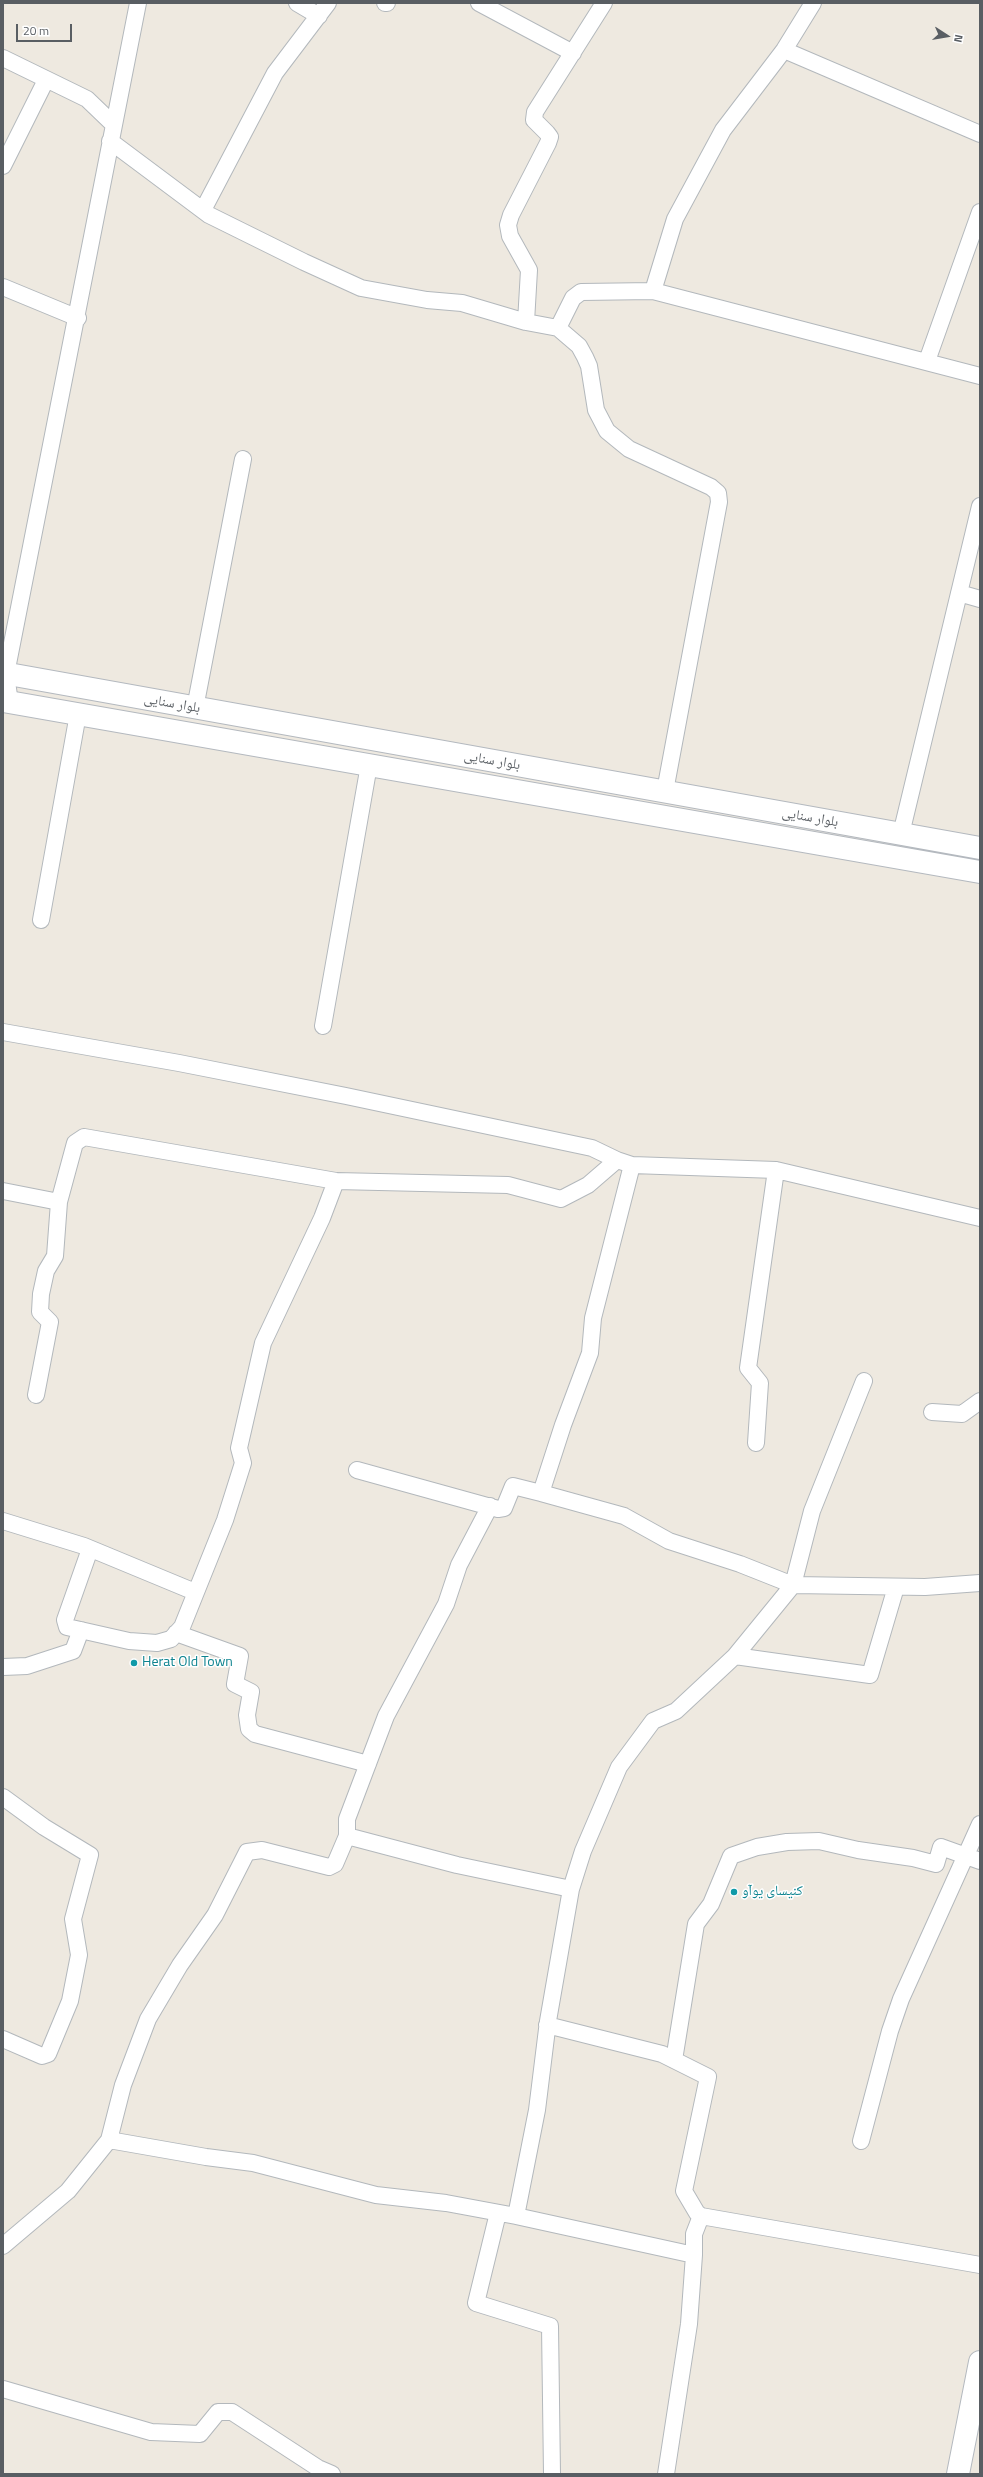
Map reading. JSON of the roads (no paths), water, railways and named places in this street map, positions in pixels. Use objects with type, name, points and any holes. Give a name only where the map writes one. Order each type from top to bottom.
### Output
[{"type":"main road","name":"بلوار سنایی","points":[[5,674],[980,848]]},
{"type":"main road","name":"بلوار سنایی","points":[[6,702],[980,872]]},
{"type":"main road","points":[[958,2474],[980,2362]]},
{"type":"street","points":[[6,702],[5,674],[78,318],[113,124],[138,3]]},
{"type":"street","points":[[296,3],[319,16]]},
{"type":"street","points":[[203,210],[276,73],[328,3]]},
{"type":"street","points":[[479,3],[573,53]]},
{"type":"street","points":[[526,322],[529,270],[510,236],[508,225],[511,215],[550,137],[548,133],[534,120],[535,112],[604,3]]},
{"type":"street","points":[[653,291],[675,220],[723,130],[784,50],[813,3]]},
{"type":"street","points":[[784,50],[980,134]]},
{"type":"street","points":[[3,58],[87,99],[113,124]]},
{"type":"street","points":[[3,166],[46,80]]},
{"type":"street","points":[[110,141],[203,210],[304,262],[361,288],[427,300],[462,303],[526,322],[558,328],[579,346],[586,357],[589,366],[596,410],[607,432],[629,449],[711,487],[718,493],[719,502],[665,791]]},
{"type":"street","points":[[927,361],[980,212]]},
{"type":"street","points":[[3,287],[78,318]]},
{"type":"street","points":[[558,328],[573,298],[581,292],[653,291],[980,376]]},
{"type":"street","points":[[195,708],[243,460]]},
{"type":"street","points":[[901,834],[980,506]]},
{"type":"street","points":[[959,593],[980,599]]},
{"type":"street","points":[[41,920],[78,714]]},
{"type":"street","points":[[322,1026],[369,765]]},
{"type":"street","points":[[3,1032],[179,1063],[592,1148],[617,1160],[632,1165],[649,1164],[776,1170],[980,1218]]},
{"type":"street","points":[[36,1395],[50,1322],[40,1312],[41,1294],[46,1271],[55,1256],[59,1202],[75,1144],[84,1137],[336,1181],[508,1185],[561,1199],[588,1185],[617,1160]]},
{"type":"street","points":[[541,1493],[563,1425],[590,1353],[593,1318],[632,1165]]},
{"type":"street","points":[[756,1443],[760,1383],[748,1368],[776,1170]]},
{"type":"street","points":[[90,1549],[65,1620],[67,1627],[129,1641],[157,1644],[171,1639],[182,1627],[225,1520],[243,1463],[239,1448],[263,1343],[322,1218],[336,1181]]},
{"type":"street","points":[[3,1191],[59,1202]]},
{"type":"street","points":[[516,2216],[537,2110],[547,2025],[571,1889],[583,1851],[619,1767],[653,1721],[676,1711],[735,1656],[794,1585],[812,1511],[864,1381]]},
{"type":"street","points":[[932,1412],[962,1414],[980,1401]]},
{"type":"street","points":[[357,1470],[498,1509],[504,1508],[513,1486],[541,1493],[624,1516],[669,1540],[740,1564],[794,1585],[925,1587],[980,1582]]},
{"type":"street","points":[[3,2246],[68,2191],[109,2140],[123,2085],[148,2019],[180,1965],[215,1915],[247,1852],[262,1850],[329,1867],[335,1864],[347,1836],[347,1819],[386,1716],[446,1604],[459,1565],[490,1506]]},
{"type":"street","points":[[3,1521],[90,1549],[195,1592]]},
{"type":"street","points":[[735,1656],[870,1675],[896,1587]]},
{"type":"street","points":[[3,1666],[27,1666],[73,1651],[81,1630]]},
{"type":"street","points":[[176,1633],[240,1656],[235,1684],[251,1692],[247,1715],[249,1729],[255,1734],[368,1764]]},
{"type":"street","points":[[3,1798],[44,1827],[90,1855],[73,1918],[79,1955],[70,2001],[48,2054],[42,2056],[3,2039]]},
{"type":"street","points":[[861,2141],[890,2031],[901,1999],[973,1859],[980,1824]]},
{"type":"street","points":[[347,1836],[457,1865],[571,1889]]},
{"type":"street","points":[[674,2060],[696,1924],[711,1904],[731,1856],[757,1847],[787,1842],[819,1841],[858,1850],[913,1858],[936,1864],[941,1847],[973,1859]]},
{"type":"street","points":[[547,2025],[662,2054],[708,2078],[684,2191],[696,2213],[701,2216],[980,2265]]},
{"type":"street","points":[[109,2140],[206,2157],[253,2163],[376,2195],[446,2203],[516,2216],[694,2255]]},
{"type":"street","points":[[498,2213],[476,2303],[550,2326],[552,2474]]},
{"type":"street","points":[[666,2474],[689,2324],[694,2234],[701,2216]]},
{"type":"street","points":[[3,2389],[151,2432],[200,2434],[218,2412],[232,2412],[318,2468],[332,2474]]},
{"type":"place","name":"Herat Old Town","points":[[134,1663]]},
{"type":"place","name":"کنیسای یوآو","points":[[734,1892]]}]
